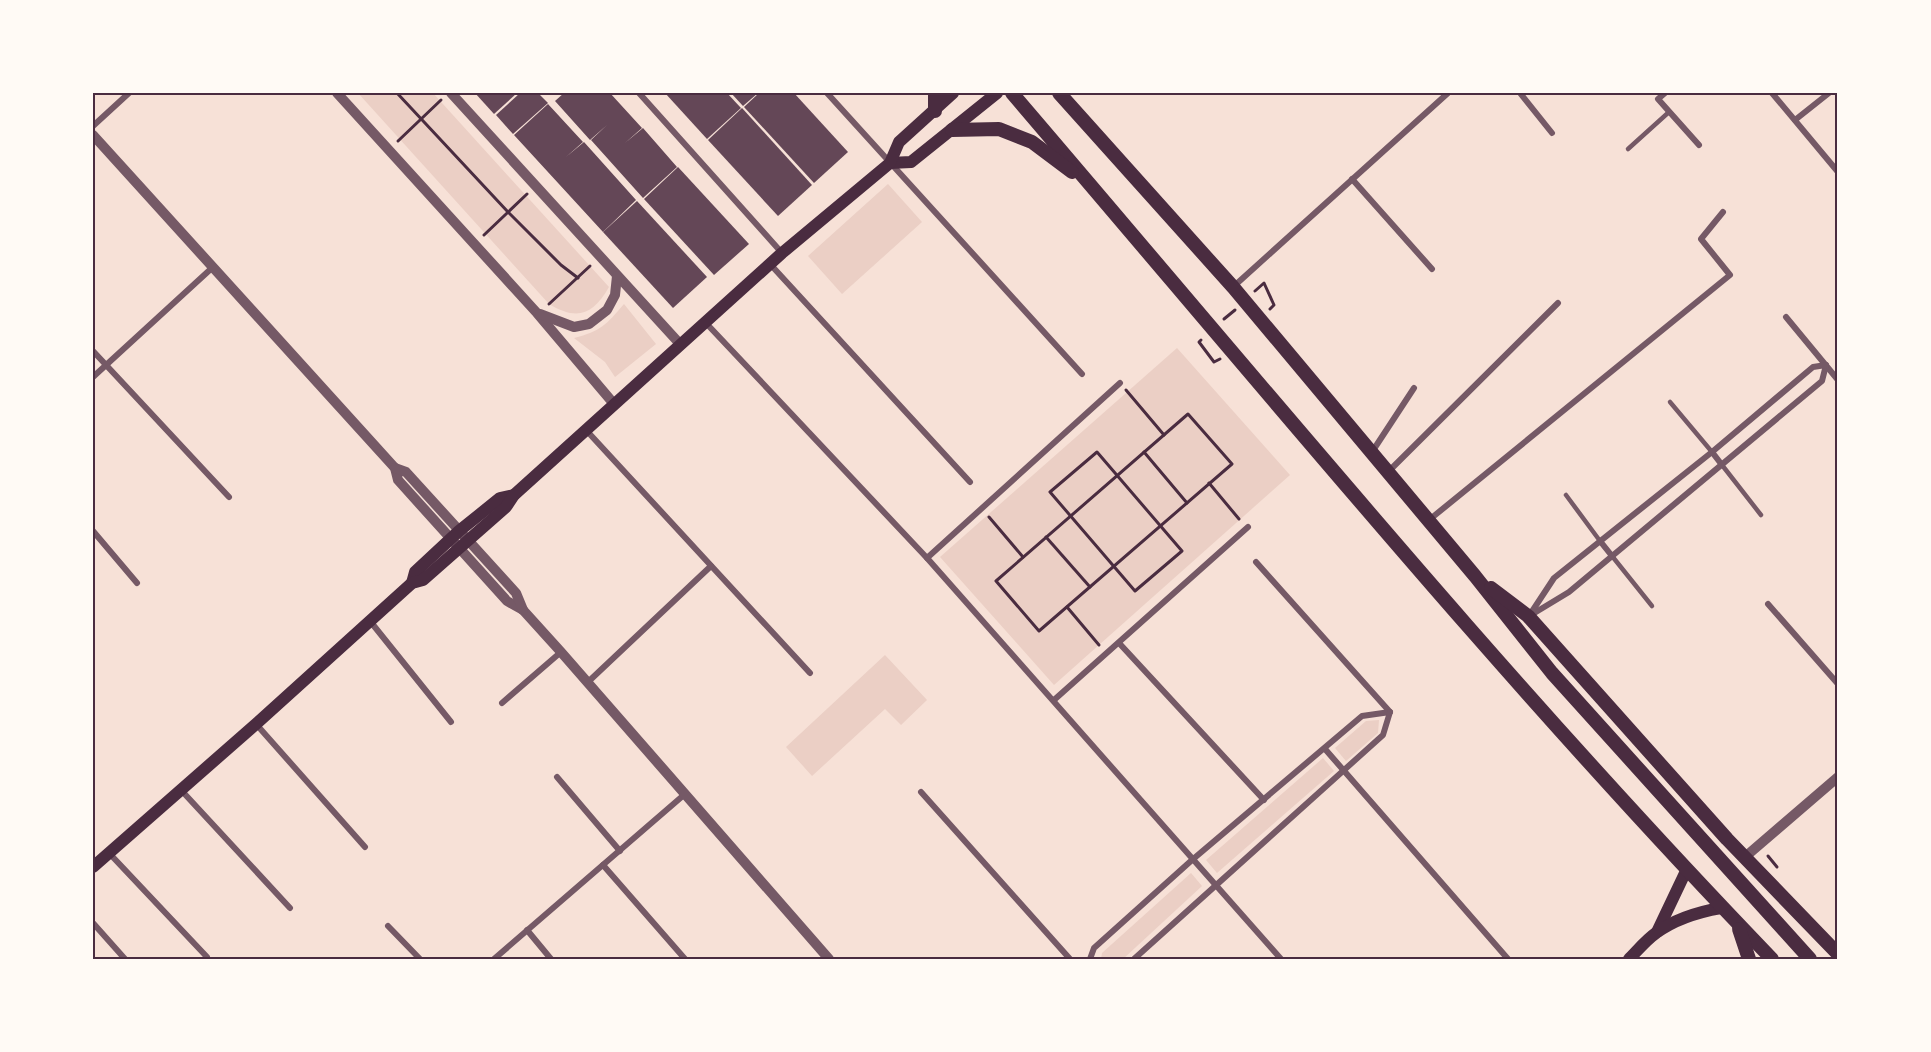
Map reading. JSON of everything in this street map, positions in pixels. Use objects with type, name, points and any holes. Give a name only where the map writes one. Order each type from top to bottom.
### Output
[{"type":"main road","points":[[935,93],[935,111]]},
{"type":"main road","points":[[93,867],[412,583],[415,572],[459,539],[500,498],[514,495],[782,253],[890,163],[899,142],[953,93]]},
{"type":"main road","points":[[890,163],[911,162],[997,93]]},
{"type":"main road","points":[[1012,93],[1431,585],[1686,870],[1772,959]]},
{"type":"main road","points":[[1059,93],[1233,287],[1475,576],[1552,673],[1810,959]]},
{"type":"main road","points":[[952,130],[999,129],[1032,142],[1091,185]]},
{"type":"main road","points":[[1475,576],[1528,616],[1745,857],[1838,954]]},
{"type":"main road","points":[[1656,933],[1686,870]]},
{"type":"main road","points":[[1629,959],[1656,933],[1677,921],[1699,912],[1721,908]]},
{"type":"main road","points":[[1738,924],[1749,959]]},
{"type":"main road","points":[[1810,925],[1836,959]]},
{"type":"street","points":[[93,126],[129,93]]},
{"type":"street","points":[[337,93],[537,313],[614,404]]},
{"type":"street","points":[[451,93],[680,344]]},
{"type":"street","points":[[639,93],[782,253]]},
{"type":"street","points":[[827,93],[1083,374]]},
{"type":"street","points":[[1233,287],[1448,93]]},
{"type":"street","points":[[1520,93],[1552,133]]},
{"type":"street","points":[[1665,93],[1658,99],[1699,145]]},
{"type":"street","points":[[1772,93],[1838,172]]},
{"type":"street","points":[[1795,120],[1829,93]]},
{"type":"street","points":[[94,140],[214,266],[395,468],[406,472],[507,601],[523,610],[561,651],[829,959]]},
{"type":"street","points":[[1352,179],[1432,269]]},
{"type":"street","points":[[1429,521],[1730,275],[1701,239],[1723,212]]},
{"type":"street","points":[[770,264],[970,482]]},
{"type":"street","points":[[93,376],[214,266]]},
{"type":"street","points":[[537,313],[574,327],[589,324],[607,310],[615,294],[617,276]]},
{"type":"street","points":[[1388,472],[1557,303]]},
{"type":"street","points":[[1786,317],[1838,380]]},
{"type":"street","points":[[705,322],[927,558],[1281,959]]},
{"type":"street","points":[[93,351],[229,496]]},
{"type":"street","points":[[1528,616],[1554,578],[1712,452],[1813,367],[1826,365]]},
{"type":"street","points":[[1528,616],[1569,592],[1822,381],[1826,365]]},
{"type":"street","points":[[927,558],[1120,383]]},
{"type":"street","points":[[1371,452],[1414,388]]},
{"type":"street","points":[[586,430],[810,673]]},
{"type":"street","points":[[1712,452],[1722,465]]},
{"type":"street","points":[[1054,700],[1248,527]]},
{"type":"street","points":[[93,531],[137,583]]},
{"type":"street","points":[[1600,541],[1612,556]]},
{"type":"street","points":[[1256,562],[1390,712]]},
{"type":"street","points":[[588,682],[711,566]]},
{"type":"street","points":[[1768,604],[1838,684]]},
{"type":"street","points":[[370,621],[451,722]]},
{"type":"street","points":[[1119,643],[1264,800]]},
{"type":"street","points":[[502,703],[561,651]]},
{"type":"street","points":[[1090,959],[1094,948],[1192,860],[1362,716],[1390,712]]},
{"type":"street","points":[[1134,959],[1383,735],[1390,712]]},
{"type":"street","points":[[256,724],[365,847]]},
{"type":"street","points":[[1325,749],[1508,959]]},
{"type":"street","points":[[557,777],[620,850]]},
{"type":"street","points":[[1745,857],[1838,777]]},
{"type":"street","points":[[181,790],[290,908]]},
{"type":"street","points":[[921,792],[1070,959]]},
{"type":"street","points":[[494,959],[685,795]]},
{"type":"street","points":[[109,853],[207,957]]},
{"type":"street","points":[[603,865],[685,959]]},
{"type":"street","points":[[93,923],[125,959]]},
{"type":"street","points":[[388,926],[420,959]]},
{"type":"street","points":[[527,930],[551,959]]},
{"type":"lane","points":[[1628,149],[1669,112]]},
{"type":"lane","points":[[1670,402],[1712,452]]},
{"type":"lane","points":[[1722,465],[1761,515]]},
{"type":"lane","points":[[1566,495],[1600,541]]},
{"type":"lane","points":[[1612,556],[1653,606]]},
{"type":"path","points":[[397,93],[508,212],[561,265],[578,278]]},
{"type":"path","points":[[400,139],[440,101]]},
{"type":"path","points":[[486,233],[526,196]]},
{"type":"path","points":[[549,304],[590,267]]},
{"type":"path","points":[[1248,298],[1264,283],[1274,305]]},
{"type":"path","points":[[1223,320],[1239,305]]},
{"type":"path","points":[[1207,335],[1199,342],[1214,362]]},
{"type":"path","points":[[1127,392],[1164,435]]},
{"type":"path","points":[[1188,414],[1232,464],[1039,631],[996,580],[1164,435],[1188,414]]},
{"type":"path","points":[[1097,452],[1182,551],[1135,591],[1071,516],[1050,492],[1097,452]]},
{"type":"path","points":[[1144,452],[1187,503]]},
{"type":"path","points":[[1209,483],[1239,520]]},
{"type":"path","points":[[982,509],[1023,557]]},
{"type":"path","points":[[1046,537],[1090,587]]},
{"type":"path","points":[[1067,607],[1099,645]]},
{"type":"shaded area","points":[[358,93],[433,93],[609,287],[597,304],[584,312],[576,313],[549,304]]},
{"type":"shaded area","points":[[888,184],[922,222],[842,294],[808,256]]},
{"type":"shaded area","points":[[624,304],[656,344],[615,377],[605,362],[574,338],[591,333],[602,326]]},
{"type":"shaded area","points":[[1177,348],[1290,475],[1054,685],[940,557]]},
{"type":"shaded area","points":[[885,655],[927,700],[901,725],[885,709],[812,776],[786,747]]},
{"type":"shaded area","points":[[1379,720],[1378,733],[1346,761],[1335,748],[1366,721]]},
{"type":"shaded area","points":[[1323,758],[1334,771],[1217,873],[1206,860]]},
{"type":"shaded area","points":[[1191,873],[1202,886],[1123,959],[1101,959],[1102,953]]},
{"type":"building","points":[[475,93],[517,93],[494,114]]},
{"type":"building","points":[[520,93],[538,93],[548,103],[513,134],[496,115]]},
{"type":"building","points":[[564,93],[610,93],[642,128],[625,143],[643,128],[677,167],[643,198],[591,140],[607,125],[590,140],[555,101]]},
{"type":"building","points":[[665,93],[727,93],[741,108],[707,139]]},
{"type":"building","points":[[731,93],[758,93],[743,106]]},
{"type":"building","points":[[759,93],[794,93],[848,152],[814,183],[744,107]]},
{"type":"building","points":[[548,104],[583,142],[566,157],[584,142],[636,200],[603,232],[514,135]]},
{"type":"building","points":[[742,108],[812,185],[778,216],[708,140]]},
{"type":"building","points":[[678,167],[749,244],[714,275],[644,199]]},
{"type":"building","points":[[637,201],[707,277],[673,308],[603,232]]}]
